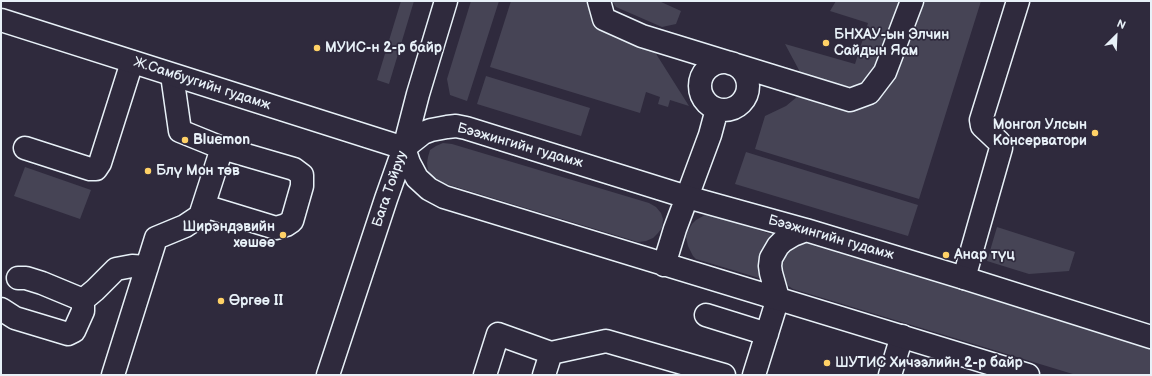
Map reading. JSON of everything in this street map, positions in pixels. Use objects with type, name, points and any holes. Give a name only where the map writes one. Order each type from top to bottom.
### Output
[{"type":"main road","name":"Бага Тойруу","points":[[328,375],[404,148],[418,94],[446,1]]},
{"type":"main road","points":[[599,1],[604,19],[642,36],[850,100],[869,93],[885,72],[912,1]]},
{"type":"main road","points":[[964,278],[1001,148],[1000,142],[982,126],[982,120],[1018,1]]},
{"type":"main road","name":"Ж.Самбуугийн гудамж","points":[[1,20],[404,148]]},
{"type":"main road","points":[[26,148],[90,169],[96,169],[100,163],[132,62]]},
{"type":"main road","points":[[722,62],[732,63],[740,68],[746,75],[748,93],[743,102],[736,108],[727,110],[717,109],[709,105],[703,98],[700,89],[701,79],[706,71],[713,65],[722,62]]},
{"type":"main road","points":[[172,74],[180,131],[222,148],[294,169],[302,175],[302,186],[292,220],[286,225],[276,228],[204,206]]},
{"type":"main road","points":[[664,265],[675,229],[710,135],[717,109]]},
{"type":"main road","name":"Бээжингийн гудамж","points":[[404,148],[423,133],[430,130],[452,126],[466,128],[687,197],[806,230],[964,278],[1151,337]]},
{"type":"main road","points":[[113,375],[156,238],[185,226],[200,216],[222,148]]},
{"type":"main road","points":[[404,148],[408,163],[417,178],[436,194],[444,197],[1028,375]]},
{"type":"main road","points":[[754,375],[778,298],[771,273],[771,258],[778,246],[783,241],[806,230]]},
{"type":"main road","points":[[1,309],[16,318],[68,334],[74,331],[82,311],[83,300],[116,270],[132,266],[147,266]]},
{"type":"main road","points":[[18,278],[26,278],[42,283],[83,300]]},
{"type":"main road","points":[[706,315],[766,334]]},
{"type":"main road","points":[[485,375],[498,334],[551,353],[606,341],[724,375]]},
{"type":"main road","points":[[890,375],[902,336]]},
{"type":"main road","points":[[544,375],[551,353]]},
{"type":"shaded area","points":[[401,1],[414,1],[389,84],[377,80]]},
{"type":"shaded area","points":[[471,1],[499,1],[467,101],[450,95],[447,79]]},
{"type":"shaded area","points":[[511,1],[586,1],[596,24],[616,38],[653,49],[689,106],[670,100],[668,107],[658,104],[660,97],[646,92],[640,113],[490,67]]},
{"type":"shaded area","points":[[612,1],[659,1],[681,11],[676,24],[662,27],[616,7]]},
{"type":"shaded area","points":[[836,1],[900,1],[880,57],[867,77],[856,87],[825,83],[800,72],[785,44],[855,64],[868,23],[830,11]]},
{"type":"shaded area","points":[[923,1],[981,1],[919,199],[755,149],[765,116],[786,106],[798,96],[829,107],[864,108],[889,88],[911,37]]},
{"type":"shaded area","points":[[486,76],[590,108],[581,136],[477,104]]},
{"type":"shaded area","points":[[443,143],[452,144],[649,203],[656,207],[661,213],[663,219],[662,228],[653,238],[638,242],[443,183],[431,175],[428,170],[427,163],[430,150]]},
{"type":"shaded area","points":[[746,152],[918,205],[908,236],[735,184]]},
{"type":"shaded area","points":[[25,167],[91,190],[80,219],[14,196]]},
{"type":"shaded area","points":[[705,215],[712,215],[780,237],[769,281],[696,259],[693,256],[688,246],[686,237],[687,233],[696,220]]},
{"type":"shaded area","points":[[997,227],[1075,252],[1069,271],[1029,274],[987,261]]},
{"type":"shaded area","points":[[802,242],[1151,348],[1151,375],[1076,375],[793,289],[782,282],[779,254]]},
{"type":"place","name":"БНХАУ-ын Элчин Сайдын Яам","points":[[826,43]]},
{"type":"place","name":"МУИС-н 2-р байр","points":[[317,48]]},
{"type":"place","name":"Монгол Улсын Консерватори","points":[[1095,133]]},
{"type":"place","name":"Bluemon","points":[[185,140]]},
{"type":"place","name":"Блү Мон төв","points":[[148,171]]},
{"type":"place","name":"Ширэндэвийн хөшөө","points":[[283,235]]},
{"type":"place","name":"Анар түц","points":[[946,255]]},
{"type":"place","name":"Өргөө II","points":[[221,301]]},
{"type":"place","name":"ШУТИС Хичээлийн 2-р байр","points":[[827,363]]}]
